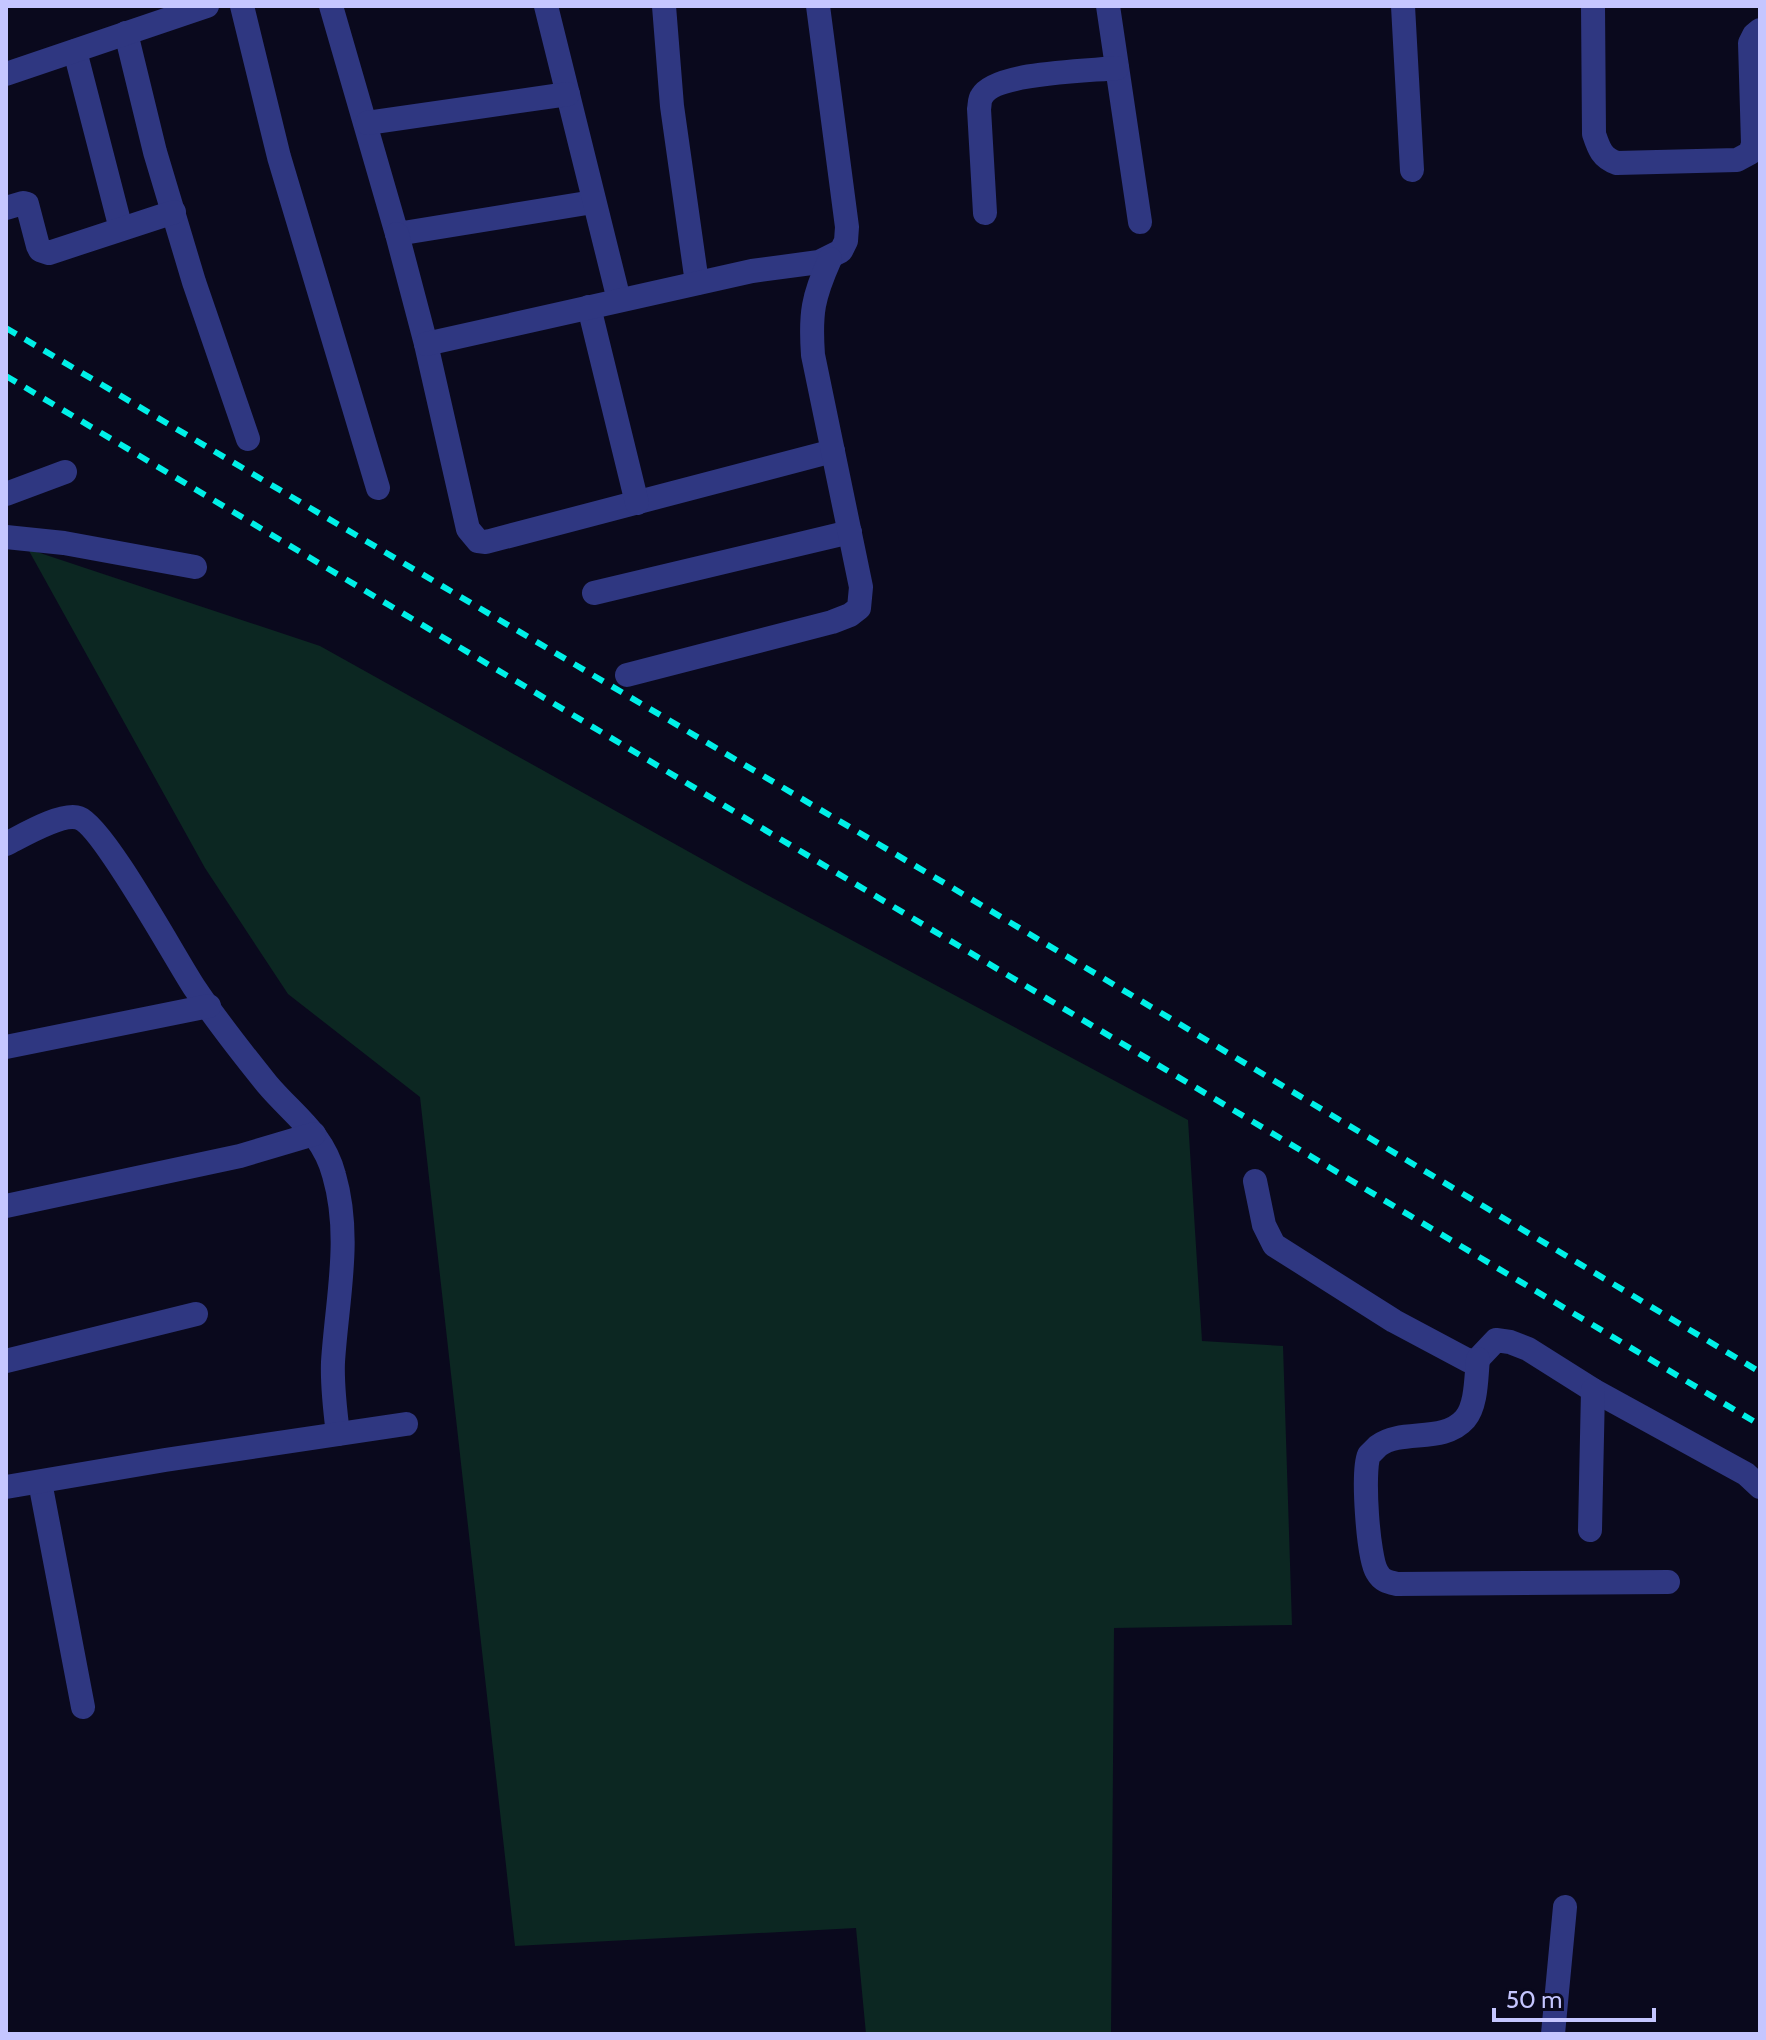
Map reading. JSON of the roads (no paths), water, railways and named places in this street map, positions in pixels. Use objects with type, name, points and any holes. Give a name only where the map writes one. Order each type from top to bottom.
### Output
[{"type":"street","points":[[6,74],[207,6]]},
{"type":"street","points":[[242,6],[279,157],[378,488]]},
{"type":"street","points":[[331,6],[397,234],[472,536],[486,542],[833,451]]},
{"type":"street","points":[[546,6],[619,300]]},
{"type":"street","points":[[664,6],[674,119],[697,283]]},
{"type":"street","points":[[426,344],[697,283],[830,259],[841,251],[846,241],[847,227],[818,6]]},
{"type":"street","points":[[1108,6],[1140,222]]},
{"type":"street","points":[[1403,6],[1412,170]]},
{"type":"street","points":[[1593,6],[1594,134],[1606,160],[1617,163],[1737,160],[1750,153],[1753,144],[1750,43],[1760,30]]},
{"type":"street","points":[[126,33],[155,152],[248,439]]},
{"type":"street","points":[[75,51],[121,229]]},
{"type":"street","points":[[985,213],[979,109],[982,96],[994,85],[1011,80],[1117,68]]},
{"type":"street","points":[[367,123],[568,94]]},
{"type":"street","points":[[397,234],[593,202]]},
{"type":"street","points":[[6,208],[27,204],[38,246],[45,253],[174,212]]},
{"type":"street","points":[[627,675],[850,615],[859,608],[862,597],[813,355],[810,321],[814,294],[830,259]]},
{"type":"street","points":[[589,307],[637,503]]},
{"type":"street","points":[[6,494],[65,472]]},
{"type":"street","points":[[594,593],[850,532]]},
{"type":"street","points":[[6,537],[64,543],[195,567]]},
{"type":"street","points":[[6,844],[64,817],[77,817],[88,823],[113,855],[209,1006],[265,1082],[314,1134],[334,1173],[344,1227],[333,1362],[338,1434]]},
{"type":"street","points":[[6,1047],[209,1006]]},
{"type":"street","points":[[6,1206],[240,1156],[314,1134]]},
{"type":"street","points":[[1255,1181],[1269,1237],[1282,1252],[1469,1361],[1478,1359],[1496,1340],[1528,1349],[1593,1390],[1746,1474],[1760,1487]]},
{"type":"street","points":[[6,1361],[196,1314]]},
{"type":"street","points":[[1478,1359],[1472,1405],[1466,1418],[1454,1428],[1389,1440],[1369,1455],[1367,1502],[1370,1547],[1376,1571],[1384,1581],[1397,1584],[1668,1582]]},
{"type":"street","points":[[1590,1530],[1593,1390]]},
{"type":"street","points":[[6,1487],[406,1424]]},
{"type":"street","points":[[40,1482],[83,1707]]},
{"type":"street","points":[[1553,2034],[1565,1907]]},
{"type":"railway","points":[[6,328],[951,887],[1760,1372]]},
{"type":"railway","points":[[6,376],[1760,1425]]}]
